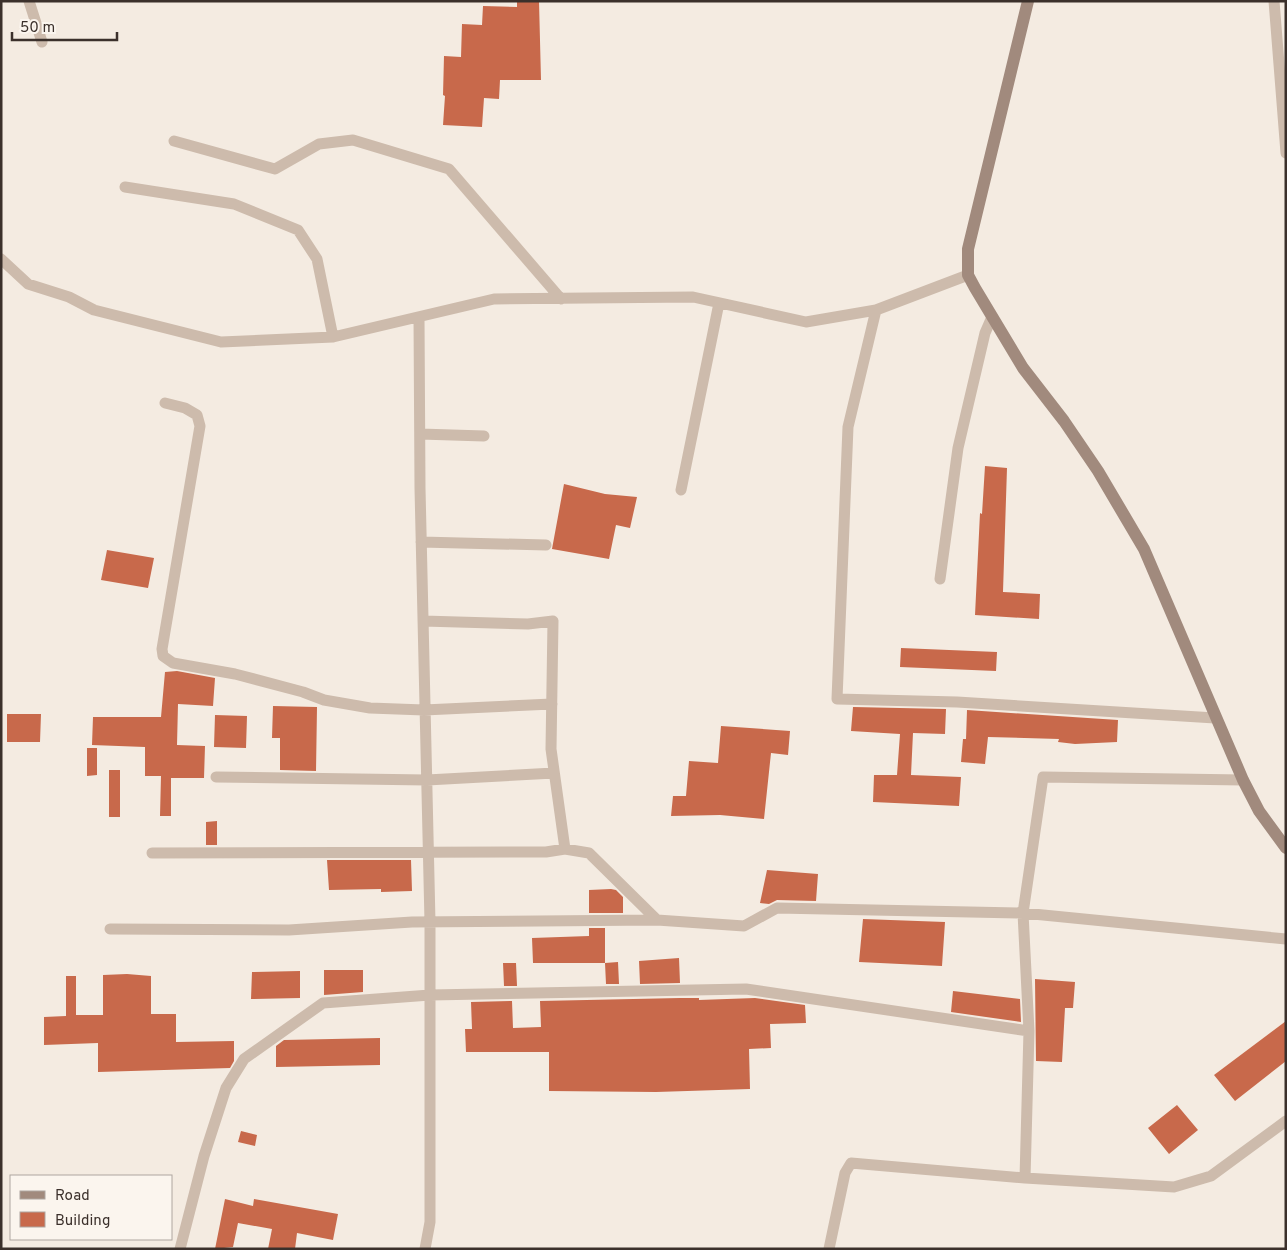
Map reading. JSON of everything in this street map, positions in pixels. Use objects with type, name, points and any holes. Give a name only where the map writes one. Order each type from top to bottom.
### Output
[{"type":"street","points":[[29,1],[42,42]]},
{"type":"street","points":[[1028,1],[968,248],[968,275],[1023,368],[1064,421],[1124,511],[1163,590],[1243,780],[1259,811],[1286,848]]},
{"type":"street","points":[[1274,1],[1286,153]]},
{"type":"street","points":[[174,141],[275,169],[319,144],[353,140],[449,169],[561,299]]},
{"type":"street","points":[[124,187],[234,204],[298,230],[317,259],[333,337]]},
{"type":"street","points":[[1,259],[28,284],[69,297],[94,310],[221,342],[333,337],[494,300],[693,297],[806,322],[876,310],[968,275]]},
{"type":"street","points":[[681,490],[719,303]]},
{"type":"street","points":[[876,310],[848,427],[837,699],[957,702],[1216,718]]},
{"type":"street","points":[[940,579],[958,448],[985,333],[992,316]]},
{"type":"street","points":[[419,317],[424,710],[430,922],[430,1222],[425,1249]]},
{"type":"street","points":[[165,403],[198,415],[200,426],[162,649],[167,660],[173,664],[270,682],[342,705],[424,710],[552,704]]},
{"type":"street","points":[[420,434],[484,436]]},
{"type":"street","points":[[421,542],[546,545]]},
{"type":"street","points":[[423,621],[528,624],[553,622],[551,749],[565,849]]},
{"type":"street","points":[[216,777],[427,780],[554,773]]},
{"type":"street","points":[[1025,1178],[1029,1031],[1023,913],[1043,777],[1243,780]]},
{"type":"street","points":[[152,853],[546,852],[565,849],[590,853],[657,920]]},
{"type":"street","points":[[110,929],[288,930],[430,922],[657,920],[744,926],[776,908],[1023,913],[1286,939]]},
{"type":"street","points":[[180,1249],[204,1156],[226,1088],[244,1060],[323,1003],[430,995],[746,989],[1029,1031]]},
{"type":"street","points":[[829,1249],[846,1173],[851,1163],[1025,1178],[1174,1187],[1210,1176],[1286,1121]]},
{"type":"building","points":[[517,1],[539,1],[541,80],[500,80],[499,99],[484,98],[482,127],[443,125],[445,96],[443,95],[444,56],[461,57],[462,24],[482,25],[483,6],[517,7]]},
{"type":"building","points":[[985,466],[1007,468],[1003,592],[1040,594],[1039,619],[975,615],[980,513],[982,514]]},
{"type":"building","points":[[564,484],[605,494],[637,497],[630,528],[616,525],[609,559],[552,549]]},
{"type":"building","points":[[107,550],[154,558],[148,588],[101,580]]},
{"type":"building","points":[[901,648],[997,652],[996,671],[900,667]]},
{"type":"building","points":[[177,671],[215,678],[213,706],[178,704],[177,745],[205,746],[204,778],[171,778],[171,816],[160,816],[161,776],[145,776],[145,747],[92,745],[93,717],[161,717],[165,672]]},
{"type":"building","points":[[273,706],[317,707],[316,771],[280,770],[280,738],[272,738]]},
{"type":"building","points":[[853,707],[946,709],[945,734],[913,733],[911,775],[961,777],[959,806],[873,802],[874,775],[897,775],[900,734],[851,731]]},
{"type":"building","points":[[967,710],[1118,720],[1117,742],[1075,744],[1058,742],[1059,739],[988,737],[985,764],[961,762],[963,739],[966,739]]},
{"type":"building","points":[[7,714],[41,714],[40,742],[7,742]]},
{"type":"building","points":[[215,715],[247,716],[246,748],[214,747]]},
{"type":"building","points":[[721,726],[790,731],[788,755],[771,753],[764,819],[720,815],[671,816],[673,796],[686,796],[689,761],[718,763]]},
{"type":"building","points":[[87,748],[97,748],[97,775],[87,776]]},
{"type":"building","points":[[109,770],[120,770],[120,817],[109,817]]},
{"type":"building","points":[[217,821],[217,845],[206,845],[206,822]]},
{"type":"building","points":[[327,860],[411,860],[412,891],[381,892],[381,889],[329,890]]},
{"type":"building","points":[[767,870],[818,874],[816,901],[777,900],[769,904],[760,903]]},
{"type":"building","points":[[589,890],[616,890],[623,897],[623,913],[589,913]]},
{"type":"building","points":[[863,919],[945,922],[942,966],[859,962]]},
{"type":"building","points":[[589,928],[605,928],[605,963],[533,963],[532,938],[589,936]]},
{"type":"building","points":[[679,958],[680,983],[640,984],[639,961]]},
{"type":"building","points":[[618,962],[619,984],[606,984],[605,963]]},
{"type":"building","points":[[503,963],[516,963],[517,986],[504,986]]},
{"type":"building","points":[[324,970],[363,970],[363,992],[324,995]]},
{"type":"building","points":[[300,971],[300,998],[251,999],[252,972]]},
{"type":"building","points":[[103,975],[151,976],[151,1014],[176,1014],[176,1042],[234,1041],[234,1061],[230,1068],[98,1072],[98,1043],[44,1045],[44,1017],[66,1016],[66,976],[76,976],[76,1015],[103,1015]]},
{"type":"building","points":[[1035,979],[1075,982],[1073,1008],[1065,1008],[1062,1062],[1036,1061]]},
{"type":"building","points":[[953,991],[1020,999],[1021,1022],[951,1012]]},
{"type":"building","points":[[699,998],[699,1000],[755,998],[805,1005],[806,1023],[770,1024],[771,1048],[749,1049],[750,1089],[656,1092],[549,1091],[549,1052],[466,1052],[465,1029],[472,1029],[471,1002],[512,1001],[513,1028],[541,1027],[540,1001]]},
{"type":"building","points":[[1286,1021],[1286,1061],[1235,1101],[1214,1075]]},
{"type":"building","points":[[380,1038],[380,1065],[276,1067],[276,1046],[284,1040]]},
{"type":"building","points":[[1177,1105],[1198,1130],[1169,1154],[1148,1128]]},
{"type":"building","points":[[241,1131],[257,1135],[255,1146],[238,1142]]},
{"type":"building","points":[[225,1199],[253,1206],[254,1199],[338,1214],[333,1240],[297,1233],[295,1249],[268,1249],[272,1229],[238,1223],[233,1247],[215,1249]]}]
